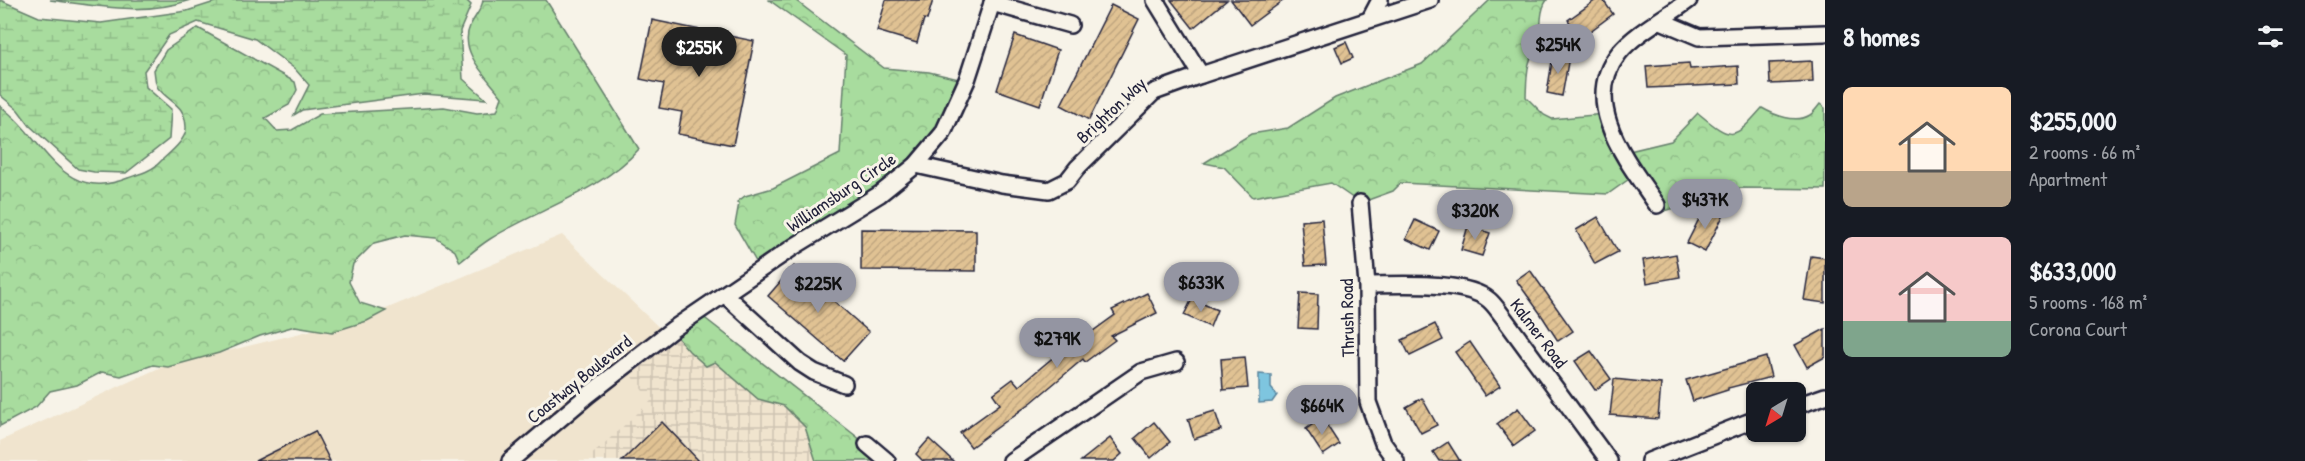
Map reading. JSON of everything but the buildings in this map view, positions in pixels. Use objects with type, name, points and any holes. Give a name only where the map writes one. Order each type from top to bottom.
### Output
[{"type":"street","points":[[1155,0],[1201,75]]},
{"type":"street","points":[[1370,19],[1380,0]]},
{"type":"street","points":[[1657,206],[1619,148],[1606,119],[1603,85],[1619,53],[1637,37],[1689,0]]},
{"type":"street","name":"Brighton Way","points":[[916,165],[1002,184],[1049,189],[1067,181],[1154,92],[1423,1]]},
{"type":"street","points":[[992,2],[1070,25]]},
{"type":"street","name":"Williamsburg Circle","points":[[673,329],[795,246],[880,194],[916,165],[943,133],[967,80],[992,2]]},
{"type":"street","points":[[1661,21],[1699,37],[1825,33]]},
{"type":"street","name":"Thrush Road","points":[[1360,203],[1367,285],[1368,402],[1383,443],[1396,461]]},
{"type":"street","name":"Kalmer Road","points":[[1367,285],[1433,285],[1474,292],[1488,299],[1609,461]]},
{"type":"street","points":[[725,295],[800,363],[814,372],[844,384]]},
{"type":"street","name":"Coastway Boulevard","points":[[510,461],[588,395],[673,329]]},
{"type":"street","points":[[1011,461],[1141,372],[1176,363]]},
{"type":"street","points":[[1806,403],[1825,396]]},
{"type":"street","points":[[1649,461],[1746,423]]},
{"type":"street","points":[[867,444],[887,461]]},
{"type":"shaded area","points":[[562,235],[799,461],[0,461],[0,441],[159,368],[369,316]]},
{"type":"shaded area","points":[[672,330],[715,362],[758,399],[784,406],[805,427],[816,461],[585,461],[651,401],[625,368]]},
{"type":"green space","points":[[0,0],[39,17],[101,23],[187,11],[221,0],[466,0],[471,5],[460,31],[463,79],[486,99],[424,94],[302,110],[294,115],[309,85],[295,69],[255,39],[198,22],[169,35],[144,71],[146,87],[171,109],[169,139],[126,173],[78,169],[30,126],[18,110],[0,95]]},
{"type":"green space","points":[[50,0],[190,0],[173,5],[138,9]]},
{"type":"green space","points":[[483,0],[546,0],[639,149],[624,164],[588,188],[490,239],[460,262],[455,251],[436,238],[405,235],[374,243],[353,264],[349,282],[360,303],[386,311],[367,321],[332,332],[295,326],[260,336],[219,353],[168,367],[153,365],[121,376],[102,372],[77,385],[50,391],[36,407],[0,426],[0,106],[16,119],[55,164],[69,176],[86,183],[105,184],[145,172],[157,165],[177,146],[186,132],[183,113],[157,86],[154,70],[166,50],[198,28],[295,82],[297,90],[289,105],[265,118],[277,131],[292,130],[320,114],[444,107],[477,113],[497,111],[502,97],[476,64],[468,45],[467,36],[470,26]]},
{"type":"green space","points":[[769,0],[795,0],[884,68],[929,72],[963,80],[923,156],[759,267],[735,225],[739,203],[737,202],[745,196],[773,188],[840,154],[846,55]]},
{"type":"green space","points":[[1490,0],[1547,0],[1541,18],[1542,38],[1528,66],[1526,97],[1544,115],[1552,119],[1604,114],[1621,153],[1671,141],[1698,113],[1718,129],[1732,133],[1745,127],[1762,108],[1779,116],[1798,119],[1810,115],[1820,104],[1825,108],[1825,189],[1740,188],[1662,212],[1632,177],[1608,194],[1401,183],[1393,191],[1360,203],[1331,183],[1253,197],[1224,167],[1204,163],[1251,134],[1288,128],[1335,98],[1422,64]]},
{"type":"green space","points":[[697,312],[856,436],[884,461],[816,461],[805,427],[784,406],[758,399],[715,362],[706,366],[672,331]]},
{"type":"water","points":[[1259,374],[1271,375],[1271,388],[1277,395],[1272,402],[1259,403]]}]
